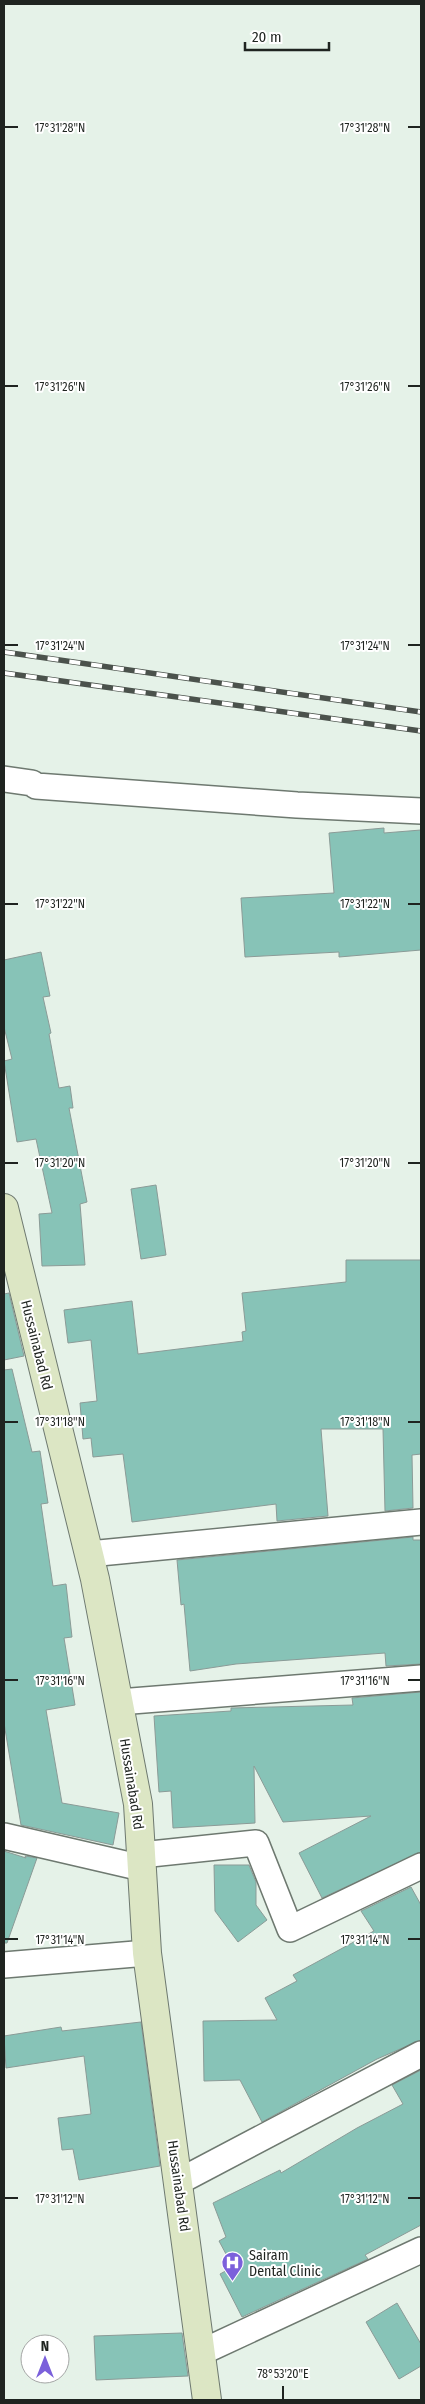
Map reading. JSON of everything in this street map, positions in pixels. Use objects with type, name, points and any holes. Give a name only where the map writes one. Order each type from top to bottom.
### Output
[{"type":"street","points":[[4,779],[32,783],[36,786],[297,805],[421,810]]},
{"type":"street","name":"Hussainabad Rd","points":[[4,1208],[10,1258],[89,1554],[138,1804],[147,1953],[207,2400]]},
{"type":"street","points":[[89,1554],[421,1522]]},
{"type":"street","points":[[118,1702],[421,1678]]},
{"type":"street","points":[[4,1836],[142,1861],[256,1843],[290,1929],[421,1866]]},
{"type":"street","points":[[4,1965],[147,1953]]},
{"type":"street","points":[[178,2182],[421,2054]]},
{"type":"street","points":[[202,2352],[421,2250]]},
{"type":"building","points":[[384,828],[384,833],[421,830],[421,950],[339,957],[339,952],[245,957],[241,898],[334,893],[329,833]]},
{"type":"building","points":[[41,952],[50,996],[43,997],[51,1033],[49,1034],[59,1088],[70,1086],[73,1108],[69,1108],[87,1202],[80,1204],[85,1265],[42,1266],[39,1214],[52,1213],[36,1139],[17,1142],[4,1061],[12,1059],[4,1027],[4,960]]},
{"type":"building","points":[[156,1185],[166,1255],[141,1259],[131,1189]]},
{"type":"building","points":[[346,1260],[421,1260],[421,1454],[412,1455],[413,1508],[385,1511],[383,1429],[321,1429],[328,1516],[277,1521],[276,1504],[132,1522],[123,1454],[93,1457],[91,1438],[83,1439],[80,1403],[97,1401],[91,1340],[68,1343],[64,1310],[132,1301],[138,1354],[243,1341],[242,1332],[246,1331],[242,1293],[346,1282]]},
{"type":"building","points":[[9,1293],[24,1356],[4,1360],[4,1294]]},
{"type":"building","points":[[12,1369],[32,1452],[40,1451],[48,1503],[41,1504],[53,1586],[66,1584],[72,1637],[64,1638],[75,1705],[46,1710],[62,1803],[119,1813],[113,1845],[21,1825],[4,1723],[4,1370]]},
{"type":"building","points":[[413,1537],[413,1540],[421,1540],[421,1664],[386,1666],[385,1653],[236,1664],[190,1671],[184,1604],[181,1605],[177,1560]]},
{"type":"building","points":[[421,1692],[421,1852],[322,1898],[299,1853],[371,1816],[283,1822],[254,1766],[255,1823],[173,1828],[171,1791],[159,1792],[154,1716],[231,1711],[231,1708],[353,1705],[352,1698]]},
{"type":"building","points":[[4,1851],[26,1858],[25,1856],[37,1858],[7,1943],[4,1943]]},
{"type":"building","points":[[214,1865],[249,1865],[256,1882],[256,1905],[267,1920],[238,1942],[215,1911]]},
{"type":"building","points":[[411,1887],[421,1905],[421,2040],[377,2059],[262,2122],[240,2080],[204,2081],[203,2021],[277,2020],[265,1998],[297,1981],[293,1975],[374,1931],[361,1911]]},
{"type":"building","points":[[141,2022],[160,2166],[79,2180],[73,2149],[62,2150],[58,2118],[91,2114],[84,2056],[6,2068],[4,2036],[61,2027],[62,2031]]},
{"type":"building","points":[[421,2070],[421,2225],[365,2255],[368,2259],[242,2317],[220,2274],[233,2267],[219,2241],[226,2237],[213,2203],[280,2170],[281,2173],[357,2128],[403,2104],[392,2085]]},
{"type":"building","points":[[397,2303],[421,2344],[421,2366],[399,2379],[366,2322]]},
{"type":"building","points":[[182,2333],[188,2376],[96,2380],[94,2336]]},
{"type":"railway","points":[[4,652],[421,712]]},
{"type":"railway","points":[[4,673],[421,731]]},
{"type":"place","name":"Sairam Dental Clinic","points":[[233,2282]]}]
